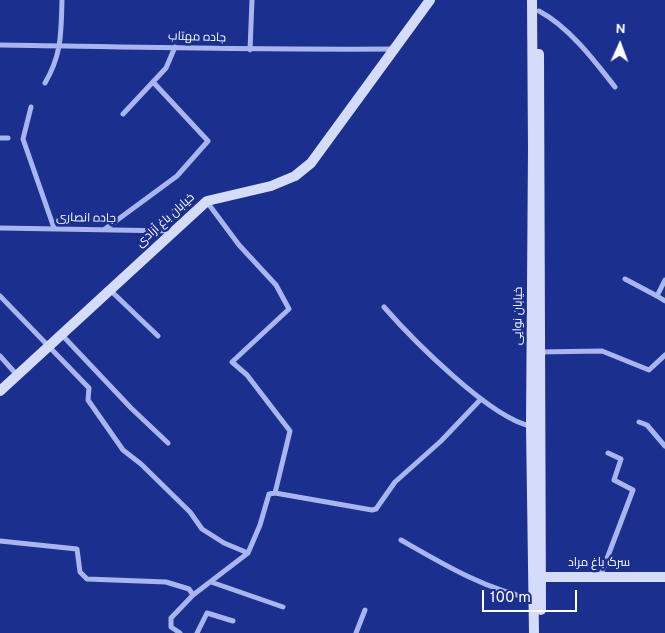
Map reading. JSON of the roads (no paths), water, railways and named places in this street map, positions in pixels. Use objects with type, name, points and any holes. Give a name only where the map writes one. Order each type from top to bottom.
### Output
[{"type":"street","points":[[45,83],[54,68],[61,46],[62,0]]},
{"type":"street","points":[[250,50],[252,0]]},
{"type":"street","name":"خیابان باغ آزادی","points":[[0,391],[172,231],[207,201],[270,186],[295,176],[311,163],[430,0]]},
{"type":"street","name":"خیابان نوایی","points":[[532,0],[538,577],[534,599],[534,633]]},
{"type":"street","name":"خیابان نوایی","points":[[538,0],[536,352],[531,426],[541,633]]},
{"type":"street","points":[[539,11],[559,26],[595,62],[615,87]]},
{"type":"street","name":"جاده مهتاب","points":[[0,45],[250,50],[393,49]]},
{"type":"street","points":[[122,114],[154,83],[166,68],[175,47]]},
{"type":"street","points":[[105,229],[177,176],[208,141],[154,83]]},
{"type":"street","points":[[31,107],[23,139],[54,228]]},
{"type":"street","points":[[0,138],[8,138]]},
{"type":"street","points":[[207,201],[239,245],[276,286],[286,300],[289,309],[232,362],[246,375],[286,423],[290,432],[275,493]]},
{"type":"street","name":"جاده انصاری","points":[[0,228],[172,231]]},
{"type":"street","points":[[625,279],[665,301]]},
{"type":"street","points":[[657,296],[665,280]]},
{"type":"street","points":[[109,289],[158,336]]},
{"type":"street","points":[[0,296],[48,348],[89,388],[88,400],[123,450],[141,464],[190,512],[202,529],[224,543],[248,553]]},
{"type":"street","points":[[384,307],[405,330],[481,399],[519,424],[531,426]]},
{"type":"street","points":[[62,335],[130,408],[168,443]]},
{"type":"street","points":[[536,352],[602,351],[649,370],[665,355]]},
{"type":"street","points":[[0,356],[18,375]]},
{"type":"street","points":[[180,633],[172,627],[171,618],[193,595],[248,553],[260,526],[266,498],[269,494],[275,493],[372,510],[376,509],[395,482],[441,441],[481,399]]},
{"type":"street","points":[[639,422],[647,425],[665,446]]},
{"type":"street","points":[[600,577],[633,490],[614,480],[621,459],[608,452]]},
{"type":"street","points":[[401,540],[446,566],[511,594],[534,599]]},
{"type":"street","points":[[0,541],[77,549],[80,572],[87,579],[166,582],[189,589],[193,595]]},
{"type":"street","name":"سرک باغ مراد","points":[[538,577],[665,576]]},
{"type":"street","points":[[211,582],[283,607]]},
{"type":"street","points":[[356,633],[365,610]]},
{"type":"street","points":[[197,633],[207,613],[233,621]]}]
